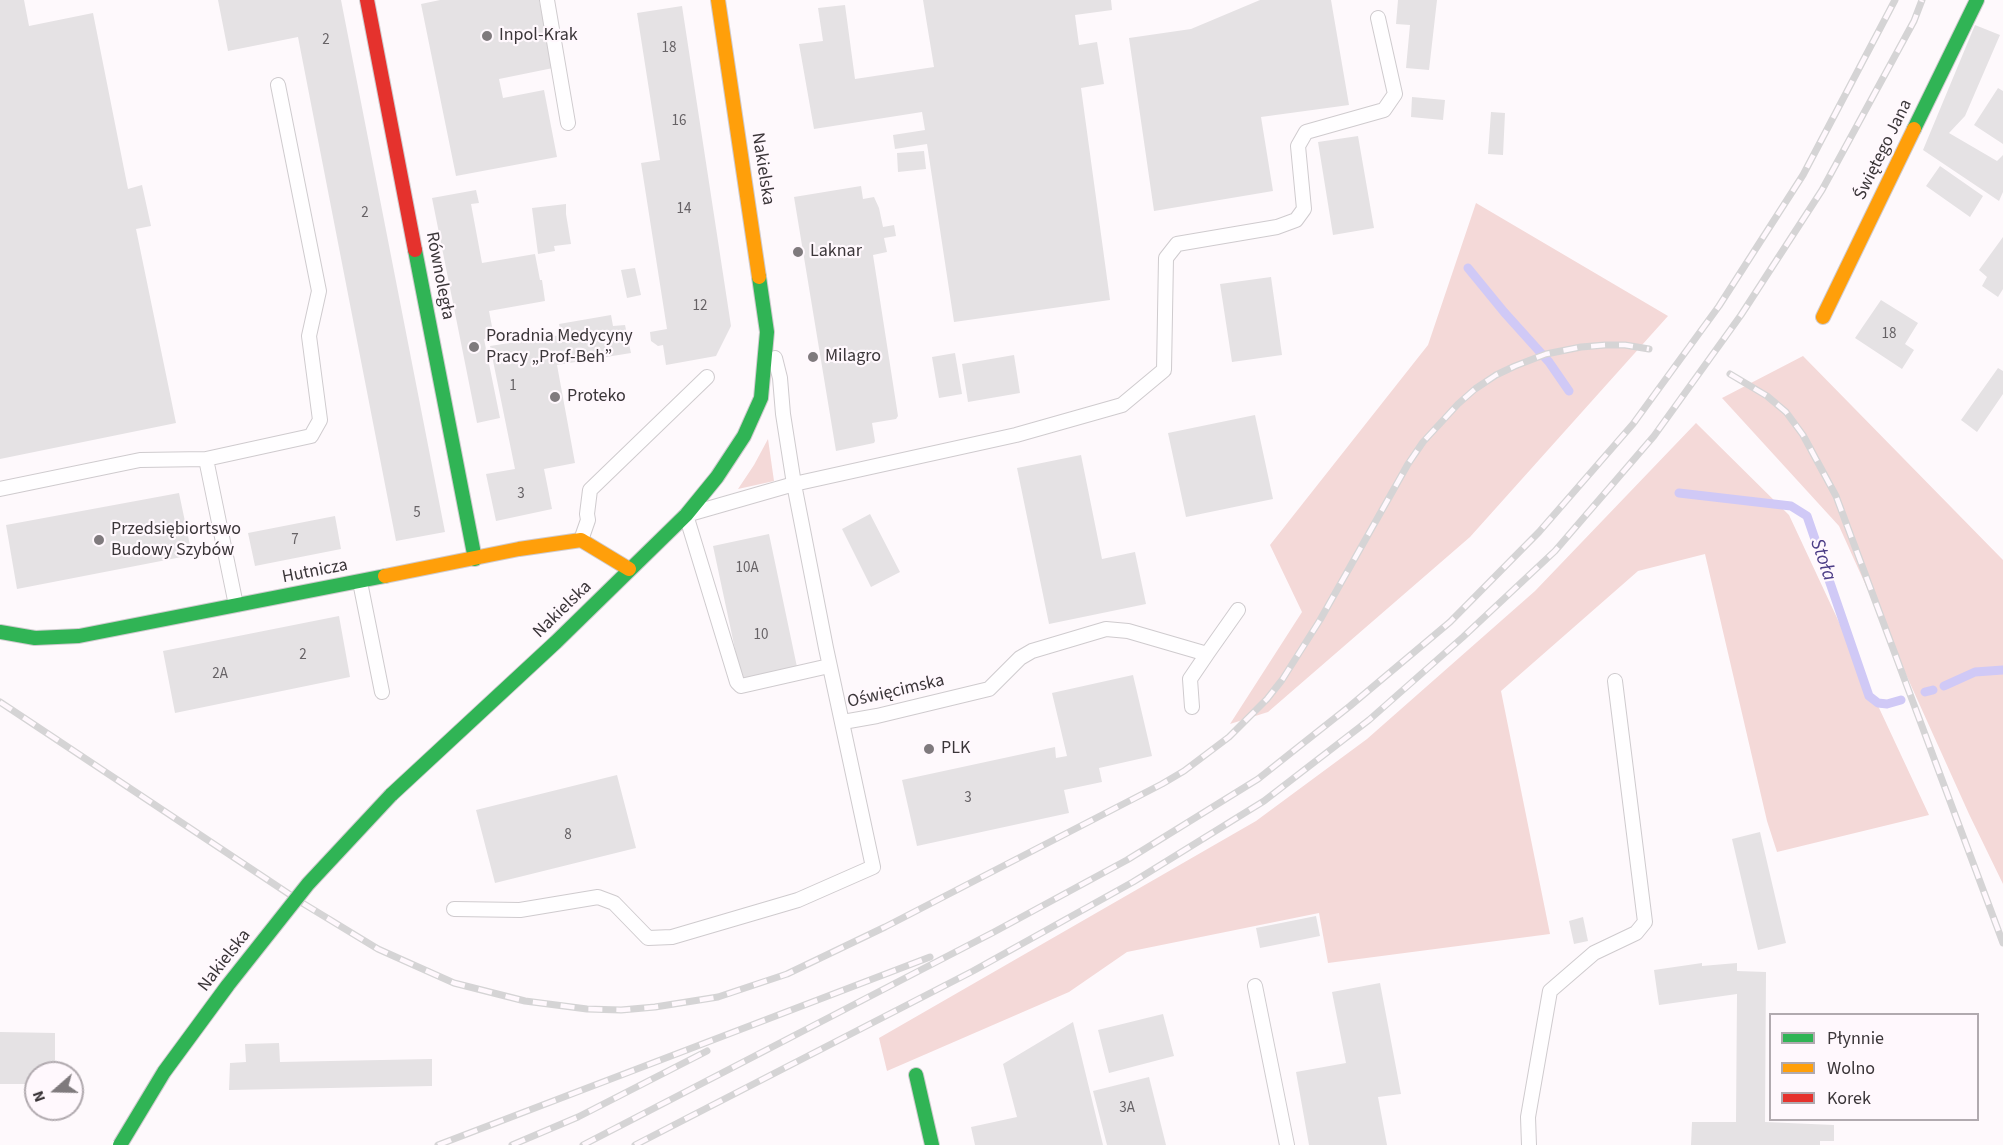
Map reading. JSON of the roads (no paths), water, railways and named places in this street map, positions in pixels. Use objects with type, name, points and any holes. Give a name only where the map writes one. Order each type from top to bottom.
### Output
[{"type":"street","name":"Równoległa","points":[[367,0],[475,559]]},
{"type":"street","name":"Nakielska","points":[[120,1145],[164,1072],[228,985],[308,884],[391,795],[556,642],[686,515],[717,477],[744,436],[760,398],[767,332],[718,0]]},
{"type":"street","name":"Świętego Jana","points":[[1823,317],[1977,0]]},
{"type":"street","name":"Hutnicza","points":[[1,635],[35,638],[79,636],[519,549],[581,540]]},
{"type":"street","points":[[581,540],[629,569]]},
{"type":"street","points":[[916,1075],[932,1145]]},
{"type":"lane","points":[[547,0],[568,123]]},
{"type":"lane","points":[[829,666],[749,686],[741,686],[737,682],[686,515],[794,484],[1016,435],[1122,405],[1164,370],[1166,258],[1177,244],[1277,227],[1296,220],[1304,209],[1298,146],[1306,132],[1384,111],[1395,94],[1378,18]]},
{"type":"lane","points":[[0,489],[140,460],[206,459],[311,436],[320,420],[309,336],[319,291],[278,84]]},
{"type":"lane","name":"Oświęcimska","points":[[767,332],[780,378],[794,484],[829,666],[843,722],[989,689],[1020,658],[1032,651],[1106,629],[1128,630],[1207,654]]},
{"type":"lane","points":[[581,540],[588,520],[590,490],[707,377]]},
{"type":"lane","points":[[206,459],[236,605]]},
{"type":"lane","points":[[360,582],[382,692]]},
{"type":"lane","points":[[1192,707],[1190,679],[1238,610]]},
{"type":"lane","points":[[1529,1145],[1528,1117],[1550,991],[1594,953],[1636,933],[1645,922],[1616,681]]},
{"type":"lane","points":[[454,909],[520,910],[598,897],[614,903],[648,938],[672,937],[798,900],[873,867],[843,722]]},
{"type":"lane","points":[[1256,986],[1287,1145]]},
{"type":"waterway","name":"Stoła","points":[[1468,268],[1549,362],[1569,391]]},
{"type":"waterway","name":"Stoła","points":[[1679,493],[1791,506],[1807,516],[1869,696],[1878,703],[1887,704],[1901,700]]},
{"type":"waterway","name":"Stoła","points":[[1944,686],[1975,672],[2003,670]]},
{"type":"waterway","name":"Stoła","points":[[1925,692],[1933,690]]},
{"type":"railway","points":[[583,1145],[994,932],[1127,860],[1258,779],[1450,622],[1539,532],[1633,424],[1719,306],[1803,175],[1895,0]]},
{"type":"railway","points":[[635,1145],[973,971],[1133,882],[1264,801],[1369,720],[1463,637],[1555,551],[1654,436],[1741,315],[1822,190],[1914,21],[1922,0]]},
{"type":"railway","points":[[0,702],[304,904],[378,949],[454,983],[525,1001],[587,1009],[621,1010],[655,1007],[718,997],[787,974],[885,927],[1184,771],[1229,737],[1267,699],[1282,680],[1320,620],[1408,464],[1423,442],[1458,404],[1496,375],[1546,354],[1605,345],[1625,345],[1649,349]]},
{"type":"railway","points":[[1730,374],[1767,396],[1786,412],[1803,435],[1836,496],[2003,943]]},
{"type":"railway","points":[[438,1145],[930,957]]},
{"type":"railway","points":[[512,1145],[578,1117],[707,1051]]},
{"type":"place","name":"Inpol-Krak","points":[[487,36]]},
{"type":"place","name":"Laknar","points":[[798,252]]},
{"type":"place","name":"Poradnia Medycyny Pracy „Prof-Beh”","points":[[474,347]]},
{"type":"place","name":"Milagro","points":[[813,357]]},
{"type":"place","name":"Proteko","points":[[555,397]]},
{"type":"place","name":"Przedsiębiortswo Budowy Szybów","points":[[99,540]]},
{"type":"place","name":"PLK","points":[[929,749]]}]
